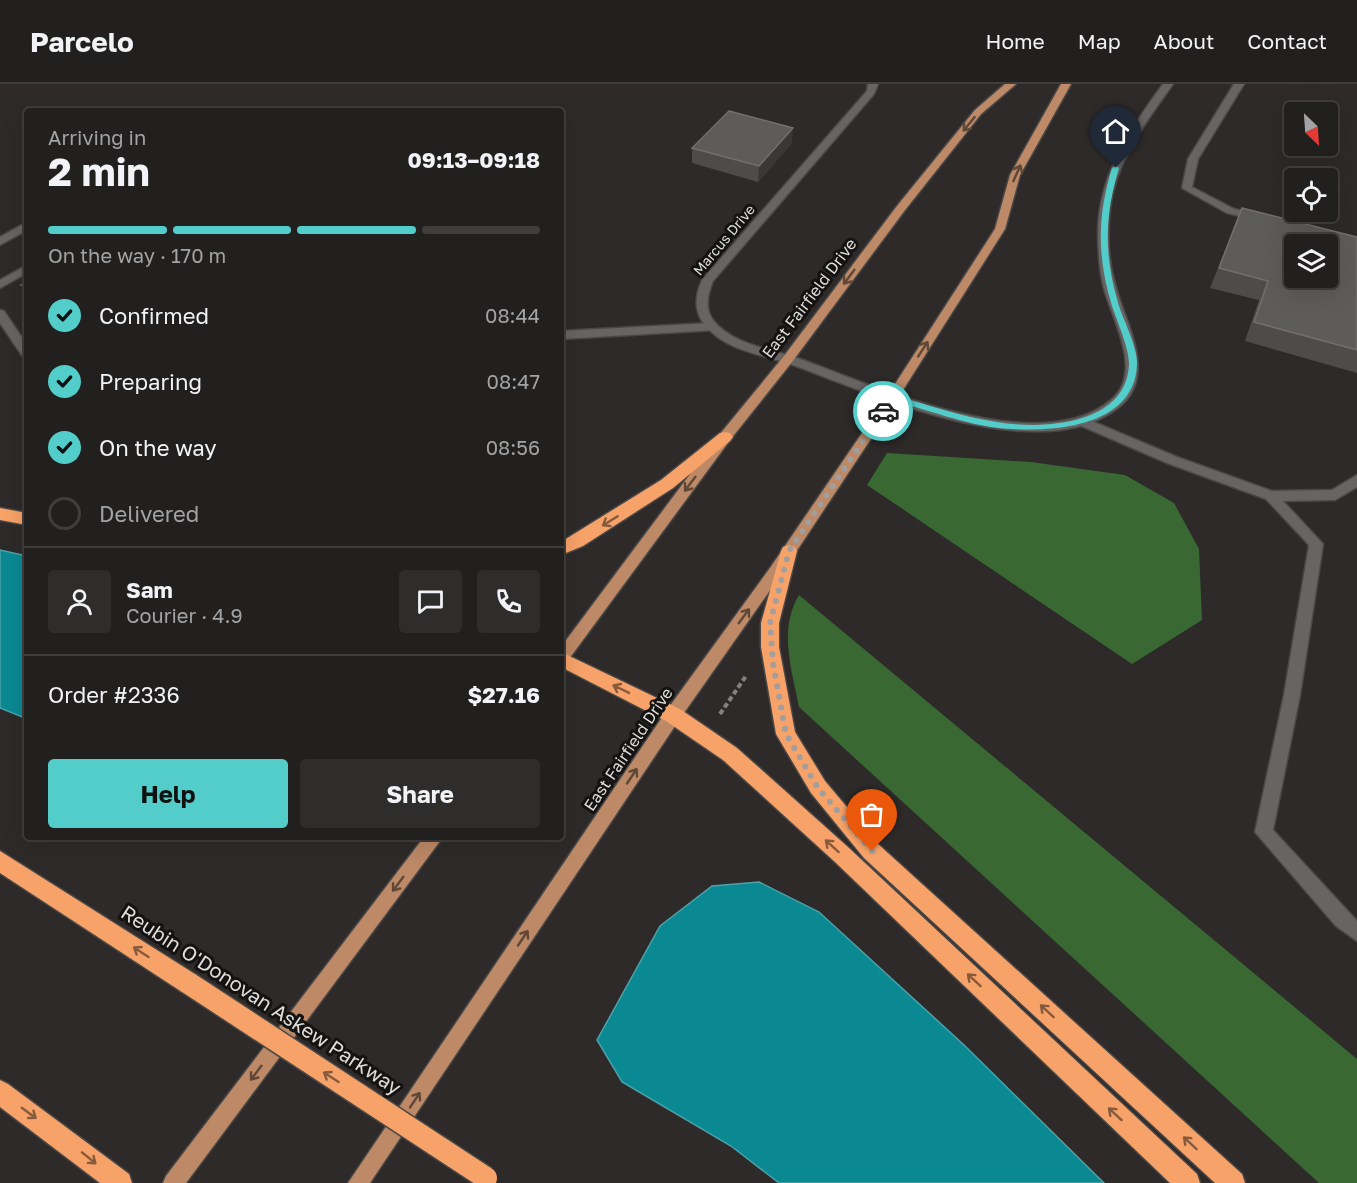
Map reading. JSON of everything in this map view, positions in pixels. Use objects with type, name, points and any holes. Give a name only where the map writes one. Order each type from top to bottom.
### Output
[{"type":"highway","points":[[564,548],[577,542],[667,484],[725,437]]},
{"type":"highway","points":[[0,514],[24,518]]},
{"type":"highway","points":[[789,551],[770,623],[770,647],[786,734],[818,788],[872,851],[1233,1183]]},
{"type":"highway","points":[[564,660],[673,715],[730,754],[1188,1183]]},
{"type":"highway","name":"Reubin O'Donovan Askew Parkway","points":[[0,861],[489,1180]]},
{"type":"highway","points":[[0,1092],[120,1183]]},
{"type":"main road","name":"East Fairfield Drive","points":[[564,655],[725,437],[788,359],[901,208],[978,112],[1011,84]]},
{"type":"main road","name":"East Fairfield Drive","points":[[358,1183],[673,715],[789,551],[892,398],[1000,228],[1015,175],[1066,84]]},
{"type":"main road","points":[[173,1183],[432,840]]},
{"type":"street","name":"Marcus Drive","points":[[712,327],[704,317],[700,306],[702,292],[708,280],[871,92],[873,84]]},
{"type":"street","points":[[564,334],[712,327],[727,338],[747,347],[788,359],[892,398],[992,424],[1017,428],[1053,427],[1082,421],[1102,413],[1117,403],[1129,387],[1133,361],[1108,283],[1104,238],[1106,199],[1116,168],[1137,128],[1167,84]]},
{"type":"street","points":[[1239,84],[1193,159],[1187,188],[1231,211],[1264,218]]},
{"type":"street","points":[[0,242],[24,227]]},
{"type":"street","points":[[0,285],[24,270]]},
{"type":"street","points":[[0,314],[24,350]]},
{"type":"street","points":[[1082,421],[1172,460],[1271,496],[1335,495],[1357,480]]},
{"type":"street","points":[[1271,496],[1316,544],[1292,695],[1264,832],[1342,920],[1357,932]]},
{"type":"path","points":[[719,715],[746,676]]},
{"type":"green space","points":[[887,453],[1031,462],[1125,475],[1174,503],[1199,549],[1202,620],[1132,664],[867,485]]},
{"type":"green space","points":[[799,595],[1357,1059],[1357,1183],[1319,1183],[799,707],[790,665],[788,636],[789,622]]},
{"type":"water","points":[[0,550],[24,555],[24,718],[0,708]]},
{"type":"water","points":[[759,882],[819,912],[964,1045],[1104,1183],[779,1183],[731,1146],[622,1082],[597,1040],[660,926],[712,886]]},
{"type":"building","points":[[729,111],[793,128],[759,166],[692,148]]},
{"type":"building","points":[[1242,208],[1284,219],[1284,222],[1298,222],[1357,237],[1357,350],[1254,322],[1268,281],[1219,268]]},
{"type":"way so far","points":[[872,851],[818,788],[786,734],[770,647],[770,623],[789,551],[883,411]]},
{"type":"route","points":[[883,411],[892,398],[998,425],[1017,428],[1053,427],[1082,421],[1102,413],[1117,403],[1129,387],[1133,361],[1108,283],[1104,238],[1106,199],[1116,168]]}]
